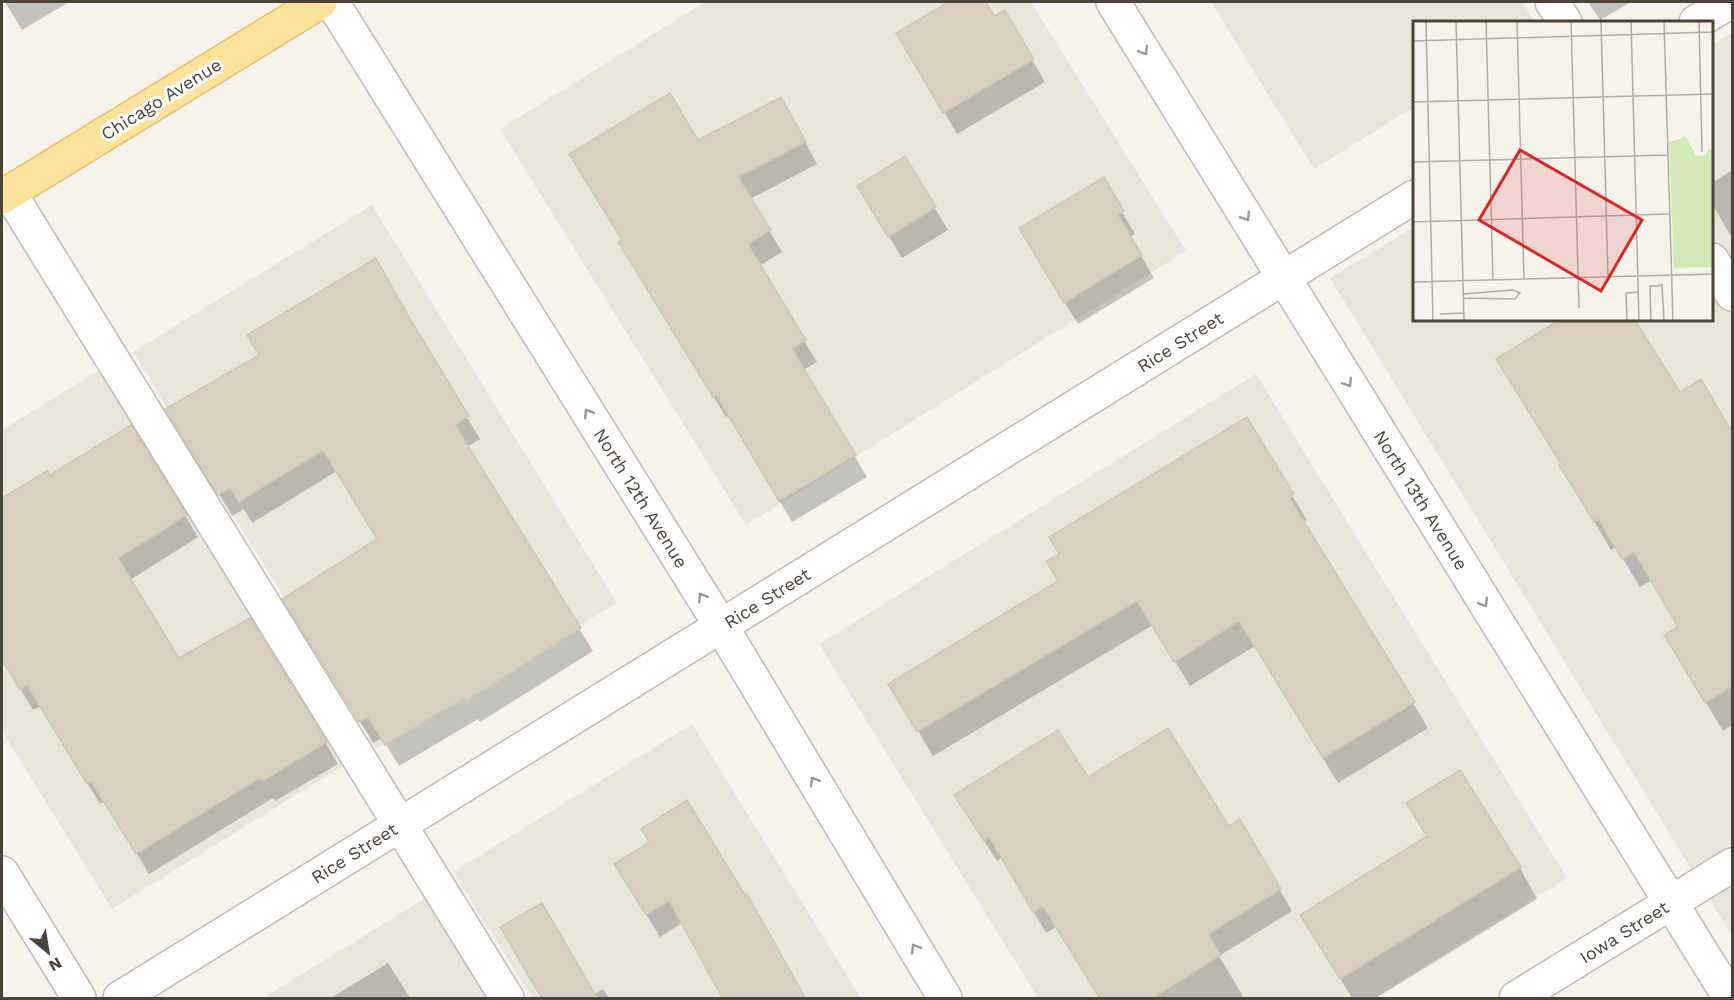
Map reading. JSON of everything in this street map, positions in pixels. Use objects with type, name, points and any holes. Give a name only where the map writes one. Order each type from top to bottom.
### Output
[{"type":"main road","name":"Chicago Avenue","points":[[5,194],[320,2]]},
{"type":"street","name":"North 12th Avenue","points":[[332,2],[721,626],[945,999]]},
{"type":"street","name":"North 13th Avenue","points":[[1113,2],[1730,999]]},
{"type":"street","points":[[1552,2],[1564,21]]},
{"type":"street","points":[[1698,21],[1730,2]]},
{"type":"street","points":[[5,194],[401,825],[507,999]]},
{"type":"street","name":"Rice Street","points":[[120,999],[1413,198]]},
{"type":"street","points":[[1713,262],[1732,294]]},
{"type":"street","name":"Iowa Street","points":[[1516,999],[1732,865]]},
{"type":"street","points":[[2,873],[79,999]]},
{"type":"shaded area","points":[[705,2],[1031,2],[1186,251],[746,525],[500,129]]},
{"type":"shaded area","points":[[1211,2],[1522,2],[1534,21],[1413,21],[1413,108],[1314,169]]},
{"type":"shaded area","points":[[1732,32],[1732,936],[1330,278],[1413,228],[1413,321],[1713,321],[1713,44]]},
{"type":"shaded area","points":[[372,205],[617,603],[377,749],[133,352]]},
{"type":"shaded area","points":[[101,369],[346,764],[112,909],[2,731],[2,430]]},
{"type":"shaded area","points":[[1256,374],[1567,878],[1373,998],[1038,998],[819,644]]},
{"type":"shaded area","points":[[692,724],[861,998],[532,998],[453,872]]},
{"type":"shaded area","points":[[427,897],[490,998],[263,998]]},
{"type":"building","points":[[948,2],[986,2],[994,16],[1005,10],[1034,59],[943,113],[896,33]]},
{"type":"building","points":[[670,93],[698,140],[781,97],[806,142],[738,177],[771,230],[748,244],[806,340],[792,349],[856,455],[779,501],[716,395],[713,397],[618,242],[622,240],[569,154]]},
{"type":"building","points":[[905,156],[936,207],[888,237],[857,186]]},
{"type":"building","points":[[1104,177],[1124,211],[1118,215],[1142,255],[1064,303],[1019,228]]},
{"type":"building","points":[[376,258],[469,416],[455,425],[581,628],[466,701],[464,698],[385,745],[368,717],[359,722],[282,599],[377,539],[323,450],[239,502],[230,488],[218,495],[165,409],[259,355],[247,335]]},
{"type":"building","points":[[1557,321],[1636,321],[1680,392],[1701,379],[1732,432],[1732,686],[1705,703],[1664,635],[1678,627],[1634,552],[1622,559],[1598,519],[1594,522],[1496,359]]},
{"type":"building","points":[[1247,417],[1294,494],[1289,497],[1415,702],[1323,758],[1239,621],[1174,662],[1137,601],[917,732],[888,684],[1058,581],[1046,561],[1059,554],[1049,537]]},
{"type":"building","points":[[131,425],[187,515],[118,558],[179,658],[250,618],[327,742],[262,781],[260,778],[136,854],[91,781],[87,784],[27,685],[20,690],[2,660],[2,498],[47,471],[50,475]]},
{"type":"building","points":[[1168,728],[1229,826],[1240,819],[1281,889],[1208,934],[1221,955],[1151,999],[1100,999],[1043,906],[1033,912],[989,837],[984,841],[954,795],[1058,730],[1088,777]]},
{"type":"building","points":[[1460,770],[1521,867],[1340,979],[1300,915],[1427,836],[1406,803]]},
{"type":"building","points":[[687,800],[745,895],[747,894],[806,999],[723,999],[669,901],[646,915],[614,864],[650,842],[641,829]]},
{"type":"building","points":[[542,903],[598,999],[542,999],[500,927]]}]
